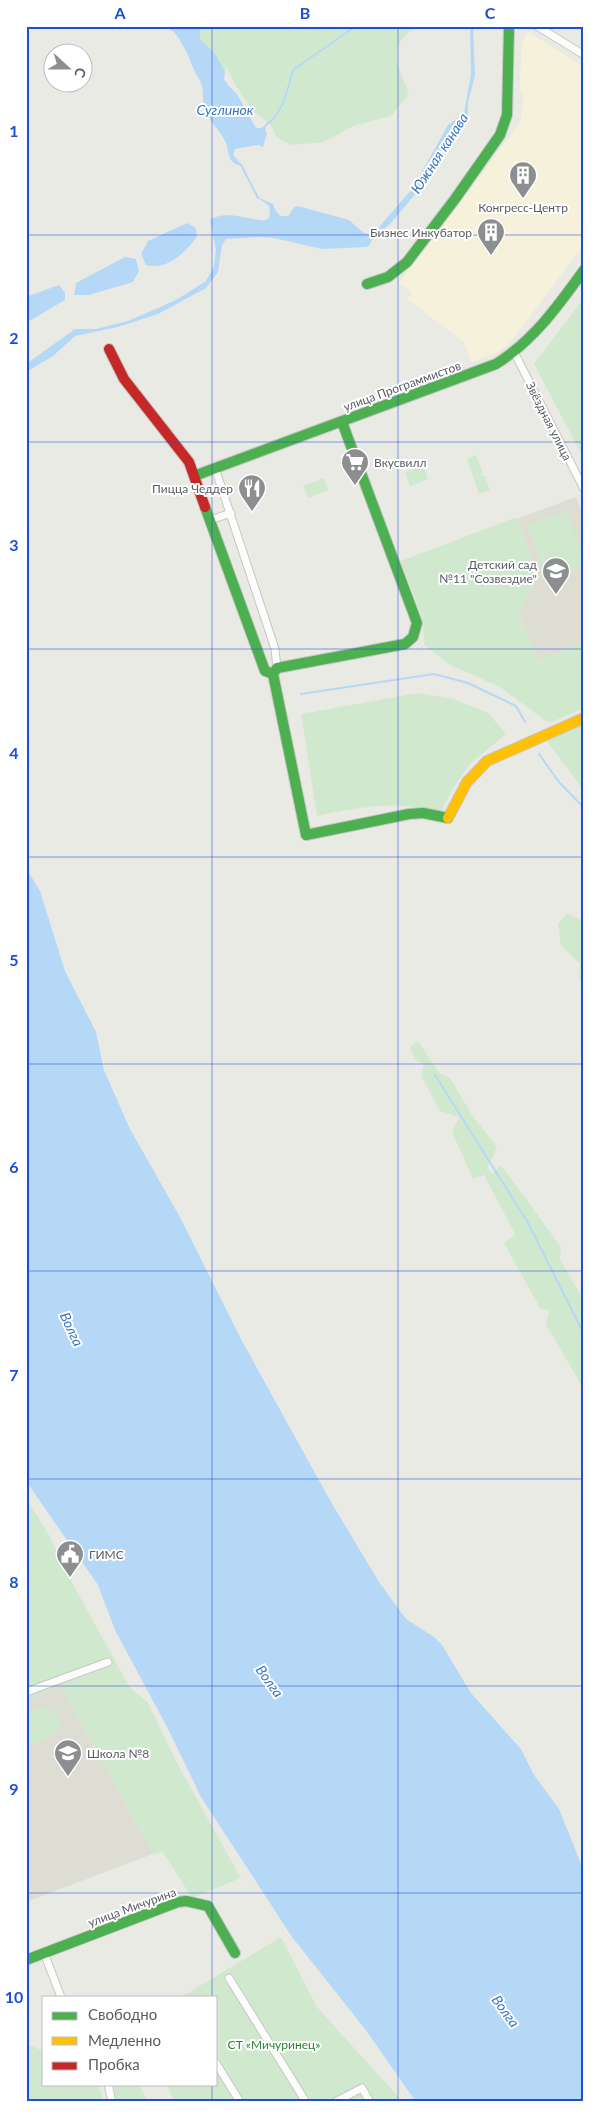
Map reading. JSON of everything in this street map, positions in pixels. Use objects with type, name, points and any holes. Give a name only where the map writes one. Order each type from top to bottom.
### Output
[{"type":"street","points":[[367,284],[388,277],[407,262],[500,136],[507,116],[509,26]]},
{"type":"street","points":[[537,26],[584,55]]},
{"type":"street","name":"улица Программистов","points":[[194,476],[496,364],[515,354],[534,337],[582,274]]},
{"type":"street","points":[[109,349],[124,379],[189,462],[210,520],[272,671],[306,835],[409,814],[423,813],[448,818],[467,782],[487,761],[584,718]]},
{"type":"street","name":"Звёздная улица","points":[[515,354],[584,489]]},
{"type":"street","points":[[272,671],[401,646],[408,644],[417,631],[418,623],[342,422]]},
{"type":"street","points":[[215,468],[275,649],[272,671]]},
{"type":"street","points":[[210,520],[230,513]]},
{"type":"street","points":[[26,1692],[108,1662]]},
{"type":"street","name":"улица Мичурина","points":[[27,1958],[178,1902],[186,1901],[208,1906],[234,1953]]},
{"type":"street","points":[[44,1953],[61,1996]]},
{"type":"street","points":[[229,1978],[306,2102]]},
{"type":"street","points":[[218,2066],[240,2102]]},
{"type":"street","points":[[108,2086],[112,2102]]},
{"type":"street","points":[[335,2102],[362,2088],[370,2102]]},
{"type":"shaded area","points":[[528,32],[584,67],[584,244],[512,340],[498,352],[471,362],[464,342],[407,299],[412,293],[399,283],[520,123],[524,96],[520,92],[521,52],[522,41]]},
{"type":"shaded area","name":"Детский сад №11 \"Созвездие\"","points":[[576,497],[584,516],[584,642],[539,661],[519,614],[538,575],[517,519]]},
{"type":"shaded area","name":"Школа №8","points":[[61,1686],[153,1854],[26,1902],[26,1700]]},
{"type":"green space","points":[[200,26],[416,26],[404,37],[397,51],[398,66],[409,94],[391,116],[353,126],[324,142],[292,145],[277,138],[269,123],[252,109],[238,89],[227,68],[225,72],[215,53],[200,39]]},
{"type":"green space","points":[[584,298],[584,459],[534,364]]},
{"type":"green space","points":[[476,455],[483,473],[479,476],[484,475],[490,490],[479,494],[467,459]]},
{"type":"green space","points":[[423,465],[428,479],[410,486],[405,472]]},
{"type":"green space","points":[[324,478],[328,490],[308,498],[303,486]]},
{"type":"green space","points":[[566,511],[584,559],[584,566],[547,580],[527,525]]},
{"type":"green space","points":[[514,518],[517,519],[538,575],[519,614],[539,661],[584,642],[584,708],[552,722],[547,722],[500,687],[452,666],[424,645],[423,620],[401,561]]},
{"type":"green space","points":[[418,693],[454,699],[488,713],[506,734],[469,765],[452,790],[440,813],[408,806],[393,805],[363,807],[317,816],[301,714]]},
{"type":"green space","points":[[584,724],[584,791],[547,741]]},
{"type":"green space","points":[[567,913],[584,922],[584,985],[579,980],[580,964],[561,946],[558,924]]},
{"type":"green space","points":[[418,1041],[439,1073],[450,1078],[472,1115],[497,1147],[487,1169],[492,1174],[501,1165],[561,1247],[560,1259],[584,1301],[584,1390],[546,1324],[549,1311],[540,1308],[504,1243],[515,1234],[484,1175],[473,1179],[452,1132],[459,1117],[440,1111],[421,1076],[424,1065],[415,1059],[410,1047]]},
{"type":"green space","points":[[26,1498],[48,1533],[74,1586],[129,1686],[148,1703],[179,1767],[241,1878],[192,1898],[163,1852],[153,1854],[61,1686],[26,1700]]},
{"type":"green space","points":[[41,1707],[52,1709],[58,1717],[60,1724],[58,1729],[49,1738],[26,1747],[26,1713]]},
{"type":"green space","name":"СТ «Мичуринец»","points":[[281,1937],[317,2007],[403,2102],[175,2102],[167,2086],[218,2086],[218,1996],[183,1996]]},
{"type":"green space","points":[[26,2044],[42,2050],[42,2086],[99,2086],[104,2102],[26,2102]]},
{"type":"green space","points":[[113,2086],[140,2086],[148,2102],[116,2102]]},
{"type":"water","name":"Суглинок","points":[[167,26],[200,26],[200,39],[215,53],[225,72],[224,79],[237,94],[256,128],[261,128],[267,124],[265,130],[267,133],[263,147],[258,145],[235,149],[233,155],[243,166],[233,163],[231,160],[225,141],[206,112],[203,89],[187,53],[181,41]]},
{"type":"water","name":"Южная канава","points":[[470,26],[473,26],[475,76],[468,102],[468,115],[453,128],[418,191],[390,224],[367,247],[322,249],[274,238],[226,239],[222,245],[218,272],[206,288],[158,314],[118,327],[75,336],[53,356],[26,372],[26,364],[75,329],[96,329],[128,321],[176,300],[206,281],[214,266],[216,250],[210,220],[225,215],[261,220],[267,219],[270,214],[269,206],[257,197],[273,204],[277,212],[283,216],[289,215],[294,207],[298,206],[349,220],[364,233],[373,234],[413,188],[448,125],[464,113],[471,75]]},
{"type":"water","points":[[187,223],[196,228],[197,237],[181,255],[162,265],[146,265],[141,254],[148,241]]},
{"type":"water","points":[[125,257],[136,259],[139,271],[133,282],[89,295],[74,295],[76,283]]},
{"type":"water","points":[[59,285],[65,293],[65,300],[26,323],[26,297]]},
{"type":"water","name":"Волга","points":[[26,868],[40,891],[65,971],[96,1032],[104,1070],[130,1129],[181,1219],[242,1341],[331,1502],[379,1582],[406,1619],[434,1637],[442,1645],[471,1693],[521,1749],[534,1775],[559,1809],[584,1871],[584,2102],[416,2102],[365,2029],[292,1937],[201,1797],[168,1729],[115,1630],[98,1585],[26,1481]]},
{"type":"waterway","points":[[266,125],[281,108],[293,70],[356,26]]},
{"type":"waterway","points":[[241,165],[258,198]]},
{"type":"waterway","points":[[301,694],[434,674],[468,683],[516,706],[525,722]]},
{"type":"waterway","points":[[539,754],[559,782],[584,808]]},
{"type":"waterway","points":[[435,1075],[527,1221],[584,1334]]},
{"type":"traffic: fast","points":[[367,284],[388,277],[407,262],[455,199],[500,135],[507,115],[509,26]]},
{"type":"traffic: fast","points":[[194,476],[496,364],[510,355],[534,333],[555,309],[584,270]]},
{"type":"traffic: fast","points":[[205,507],[265,671],[273,674],[277,668],[405,644],[413,637],[417,623],[342,422]]},
{"type":"traffic: fast","points":[[273,674],[306,835],[409,814],[423,813],[448,818]]},
{"type":"traffic: fast","points":[[26,1960],[178,1902],[186,1901],[208,1906],[235,1953]]},
{"type":"traffic: slow","points":[[448,818],[467,782],[487,761],[584,718]]},
{"type":"traffic: jam","points":[[109,349],[124,379],[189,462],[205,507]]},
{"type":"place","name":"Конгресс-Центр","points":[[523,199]]},
{"type":"place","name":"Бизнес Инкубатор","points":[[491,256]]},
{"type":"place","name":"Вкусвилл","points":[[355,486]]},
{"type":"place","name":"Пицца Чеддер","points":[[252,512]]},
{"type":"place","name":"Детский сад №11 \"Созвездие\"","points":[[556,595]]},
{"type":"place","name":"ГИМС","points":[[70,1578]]},
{"type":"place","name":"Школа №8","points":[[68,1777]]}]
